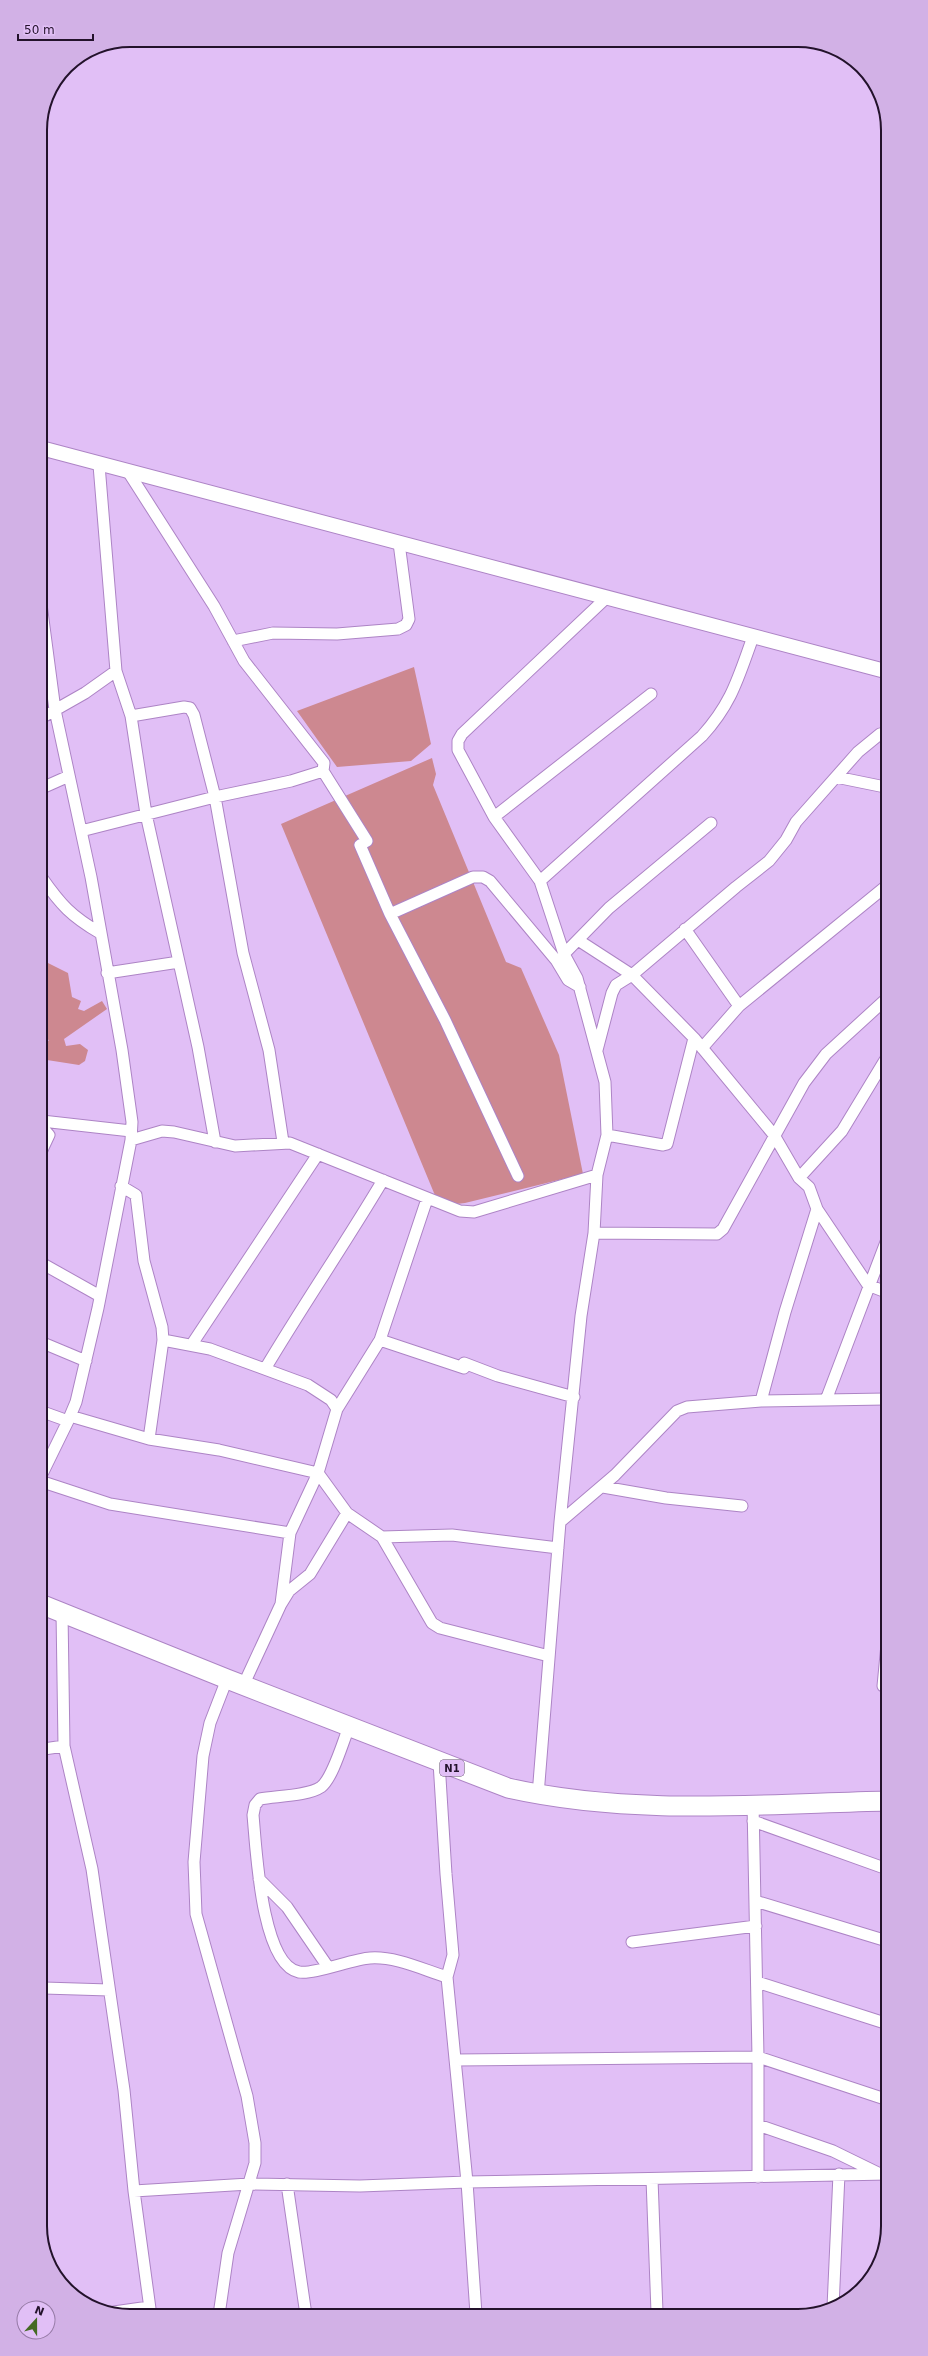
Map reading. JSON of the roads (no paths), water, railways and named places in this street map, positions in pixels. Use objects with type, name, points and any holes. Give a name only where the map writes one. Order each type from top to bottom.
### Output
[{"type":"highway","name":"N1","points":[[47,1606],[235,1683],[508,1788],[538,1795],[629,1806],[753,1813],[881,1802]]},
{"type":"street","points":[[47,453],[99,464],[605,599],[881,670]]},
{"type":"street","points":[[99,464],[116,671],[131,716],[146,814],[198,1047],[214,1142]]},
{"type":"street","points":[[129,473],[214,606],[244,661],[324,763],[323,771],[367,841],[360,845],[390,914],[445,1020],[518,1176]]},
{"type":"street","points":[[233,641],[273,633],[337,634],[398,629],[406,625],[409,618],[399,543]]},
{"type":"street","points":[[538,1795],[560,1522],[574,1397],[581,1316],[594,1233],[597,1175],[607,1135],[605,1082],[580,987],[564,954],[540,881],[494,817],[458,750],[458,741],[462,734],[605,599]]},
{"type":"street","points":[[540,881],[702,736],[717,720],[733,694],[753,637]]},
{"type":"street","points":[[47,658],[55,710],[91,877],[122,1050],[131,1135],[86,1361],[69,1419],[47,1464]]},
{"type":"street","points":[[47,715],[85,693],[116,671]]},
{"type":"street","points":[[494,817],[651,694]]},
{"type":"street","points":[[131,716],[184,707],[190,708],[194,715],[215,797],[243,953],[262,1020],[271,1063],[283,1142]]},
{"type":"street","points":[[597,1051],[612,993],[616,985],[632,975],[685,929],[769,861],[786,840],[796,822],[858,752],[881,734]]},
{"type":"street","points":[[81,831],[215,797],[291,781],[323,771]]},
{"type":"street","points":[[47,786],[69,776]]},
{"type":"street","points":[[836,777],[881,786]]},
{"type":"street","points":[[564,954],[609,908],[711,823]]},
{"type":"street","points":[[390,914],[473,877],[483,877],[490,881],[556,960],[568,980],[580,987]]},
{"type":"street","points":[[47,885],[76,919],[100,933]]},
{"type":"street","points":[[702,1048],[739,1006],[881,890]]},
{"type":"street","points":[[47,895],[53,894]]},
{"type":"street","points":[[685,929],[739,1006]]},
{"type":"street","points":[[578,940],[632,975],[694,1038],[774,1135],[800,1178],[812,1192],[817,1209],[868,1285],[881,1290]]},
{"type":"street","points":[[107,973],[179,962]]},
{"type":"street","points":[[594,1233],[717,1234],[728,1220],[804,1083],[826,1054],[881,1004]]},
{"type":"street","points":[[607,1135],[663,1145],[667,1144],[694,1038]]},
{"type":"street","points":[[800,1178],[842,1131],[881,1067]]},
{"type":"street","points":[[47,1122],[131,1135],[162,1131],[174,1132],[235,1146],[283,1142],[300,1146],[460,1212],[474,1212],[597,1175]]},
{"type":"street","points":[[192,1344],[318,1154]]},
{"type":"street","points":[[265,1369],[383,1180]]},
{"type":"street","points":[[122,1186],[136,1195],[144,1261],[162,1327],[163,1340],[149,1439]]},
{"type":"street","points":[[281,1604],[290,1533],[318,1474],[337,1409],[380,1340],[427,1199]]},
{"type":"street","points":[[761,1401],[784,1312],[817,1209]]},
{"type":"street","points":[[826,1400],[868,1285],[881,1254]]},
{"type":"street","points":[[47,1266],[100,1296]]},
{"type":"street","points":[[163,1340],[192,1344],[265,1369],[321,1392],[331,1400],[337,1409]]},
{"type":"street","points":[[380,1340],[464,1368],[464,1363],[498,1376],[574,1397]]},
{"type":"street","points":[[47,1345],[86,1361]]},
{"type":"street","points":[[560,1522],[603,1487],[677,1410],[687,1407],[761,1401],[881,1399]]},
{"type":"street","points":[[47,1413],[149,1439],[220,1450],[318,1474],[347,1513],[382,1537],[432,1623],[440,1628],[549,1656]]},
{"type":"street","points":[[47,1483],[110,1504],[290,1533]]},
{"type":"street","points":[[603,1487],[666,1498],[742,1506]]},
{"type":"street","points":[[220,2309],[228,2252],[254,2163],[252,2120],[232,2041],[196,1914],[193,1885],[206,1740],[235,1683],[289,1591],[310,1574],[347,1513]]},
{"type":"street","points":[[382,1537],[452,1534],[558,1548]]},
{"type":"street","points":[[62,1612],[64,1746],[92,1869],[124,2090],[134,2191],[150,2309]]},
{"type":"street","points":[[349,1727],[328,1778],[321,1787],[302,1793],[260,1799],[255,1805],[253,1815],[259,1879],[267,1920],[279,1956],[288,1969],[300,1972],[370,1958],[385,1958],[447,1977]]},
{"type":"street","points":[[47,1749],[64,1746]]},
{"type":"street","points":[[439,1762],[453,1955],[447,1977],[467,2182],[476,2309]]},
{"type":"street","points":[[758,2177],[757,1982],[753,1813],[881,1866]]},
{"type":"street","points":[[259,1879],[287,1907],[328,1967]]},
{"type":"street","points":[[755,1901],[881,1939]]},
{"type":"street","points":[[632,1942],[756,1926]]},
{"type":"street","points":[[757,1982],[881,2022]]},
{"type":"street","points":[[47,1988],[109,1990]]},
{"type":"street","points":[[455,2060],[758,2057],[881,2098]]},
{"type":"street","points":[[758,2125],[833,2151],[881,2173]]},
{"type":"street","points":[[833,2301],[838,2174]]},
{"type":"street","points":[[134,2191],[249,2184],[360,2186],[467,2182],[881,2174]]},
{"type":"street","points":[[652,2179],[657,2309]]},
{"type":"street","points":[[287,2184],[305,2309]]}]
